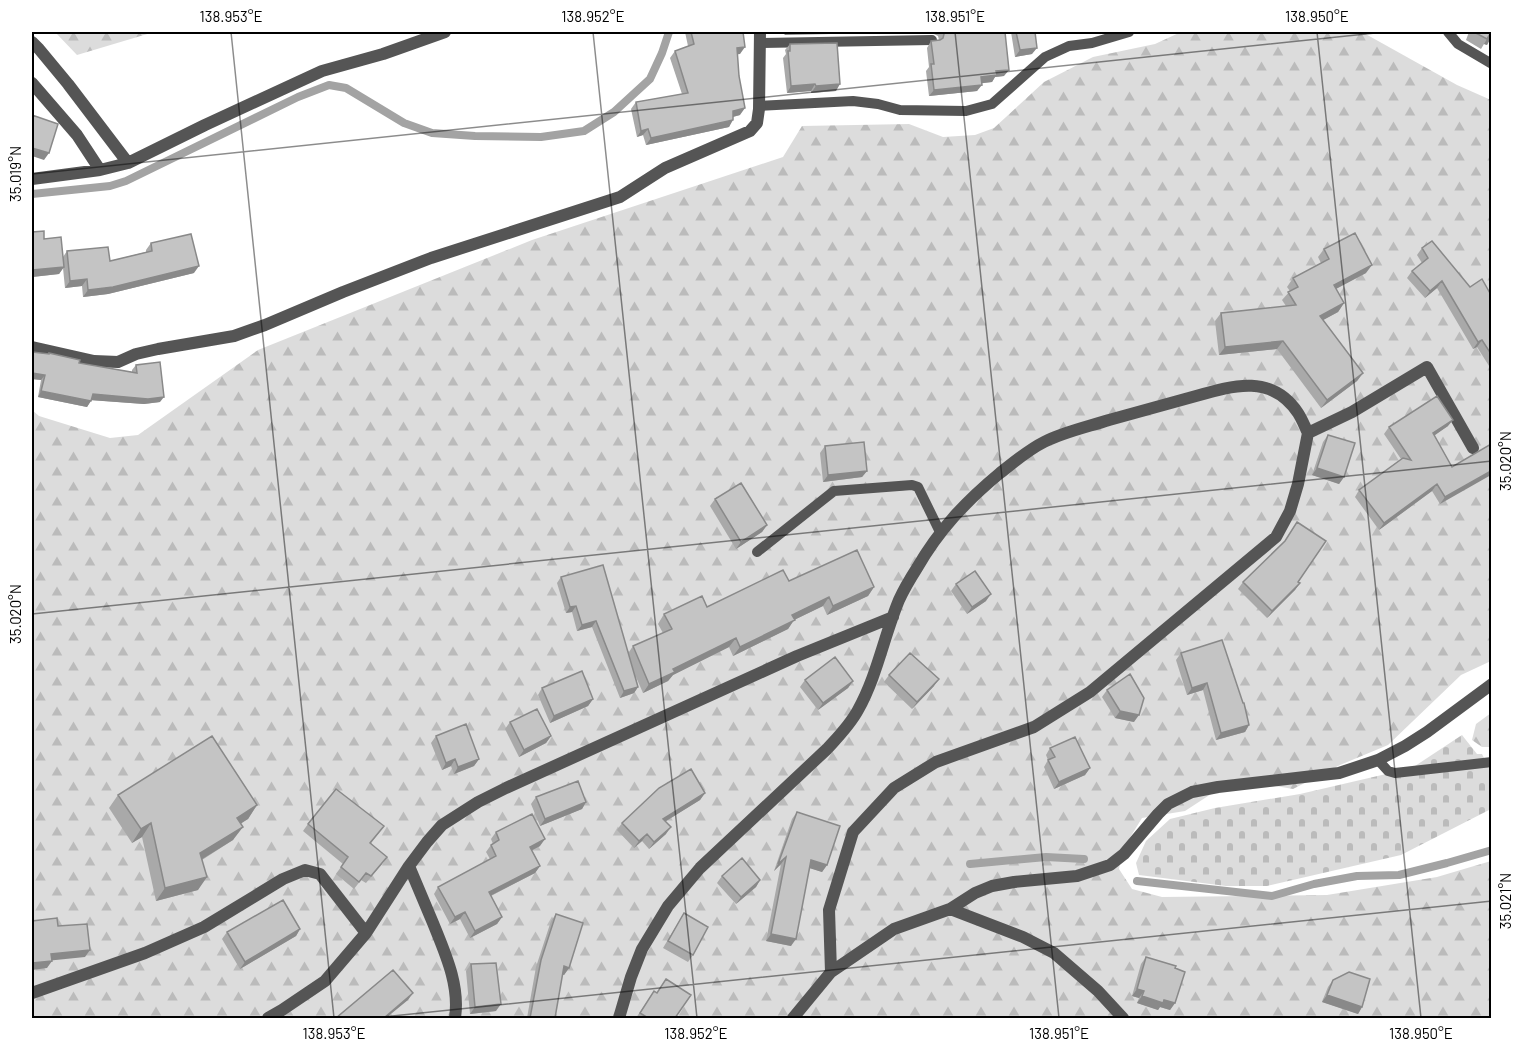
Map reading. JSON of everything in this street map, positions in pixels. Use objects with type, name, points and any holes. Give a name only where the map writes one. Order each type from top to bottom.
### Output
[{"type":"street","points":[[32,179],[100,170],[128,163],[322,70],[383,54],[445,32]]},
{"type":"street","points":[[32,347],[94,361],[117,362],[136,354],[158,349],[234,336],[431,258],[620,197],[665,168],[750,131],[757,123],[760,37]]},
{"type":"street","points":[[32,42],[68,84],[128,163]]},
{"type":"street","points":[[32,83],[77,135],[100,170]]},
{"type":"street","points":[[1308,433],[1352,412],[1427,367],[1473,448]]},
{"type":"street","points":[[619,1018],[642,949],[678,892],[700,867],[827,749],[857,712],[867,692],[903,591],[930,545],[974,495],[1018,458],[1044,442],[1068,432],[1212,391],[1238,386],[1252,385],[1278,392],[1300,414],[1308,433],[1290,511],[1276,537],[1090,692],[1034,727],[936,762],[894,788],[853,832],[829,910],[831,972]]},
{"type":"street","points":[[268,1018],[325,981],[366,933],[409,866],[442,825],[478,802],[506,788],[797,656],[893,616]]},
{"type":"street","points":[[793,1018],[831,972],[894,929],[950,909],[975,893],[992,886],[1077,876],[1110,865],[1124,854],[1168,804],[1192,792],[1361,767],[1405,746],[1427,732],[1491,684]]},
{"type":"street","points":[[409,866],[453,977],[457,1005],[455,1018]]},
{"type":"street","points":[[32,993],[145,953],[204,927],[283,879],[305,870],[320,874],[366,933]]},
{"type":"street","points":[[950,909],[1023,937],[1054,953],[1098,991],[1123,1018]]},
{"type":"lane","points":[[759,106],[853,102],[878,104],[900,110],[966,111],[992,105],[1045,57],[1069,46],[1129,32]]},
{"type":"lane","points":[[1448,32],[1458,44],[1491,64]]},
{"type":"lane","points":[[760,37],[932,39]]},
{"type":"lane","points":[[757,552],[834,491],[912,484],[918,487],[940,532]]},
{"type":"lane","points":[[1378,760],[1388,771],[1395,773],[1491,762]]},
{"type":"green space","points":[[55,32],[154,32],[77,55]]},
{"type":"green space","points":[[1181,32],[1362,32],[1457,85],[1491,100],[1491,661],[1461,675],[1388,745],[1340,765],[1293,789],[1234,779],[1185,811],[1142,818],[1123,849],[1119,869],[1132,889],[1162,897],[1327,895],[1437,877],[1491,861],[1491,1018],[32,1018],[32,410],[39,416],[110,438],[138,435],[258,350],[532,240],[783,157],[802,126],[909,124],[943,137],[975,135],[994,128],[1044,82],[1093,57],[1155,44]]},
{"type":"green space","points":[[1491,713],[1491,747],[1482,747],[1472,740],[1476,724]]},
{"type":"green space","points":[[1462,735],[1477,754],[1482,754],[1491,772],[1491,809],[1401,855],[1267,886],[1226,886],[1139,875],[1136,863],[1146,841],[1170,819],[1215,808],[1300,794],[1412,768]]},
{"type":"building","points":[[691,32],[743,32],[745,47],[737,48],[745,108],[733,111],[733,120],[651,138],[648,129],[641,131],[636,102],[688,93],[675,51],[694,44]]},
{"type":"building","points":[[943,32],[1005,32],[1009,70],[996,71],[997,75],[981,77],[982,85],[934,90],[931,41],[943,38]]},
{"type":"building","points":[[1016,32],[1035,32],[1037,48],[1020,50]]},
{"type":"building","points":[[1474,32],[1491,32],[1491,35],[1487,39]]},
{"type":"building","points":[[837,43],[840,84],[791,86],[788,51],[790,51],[790,44]]},
{"type":"building","points":[[32,115],[58,124],[49,153],[32,148]]},
{"type":"building","points":[[44,231],[44,239],[61,237],[64,267],[32,270],[32,232]]},
{"type":"building","points":[[1355,233],[1372,265],[1334,285],[1344,303],[1320,316],[1363,373],[1327,400],[1283,341],[1225,347],[1221,313],[1296,305],[1288,292],[1298,287],[1293,278],[1329,259],[1324,249]]},
{"type":"building","points":[[191,234],[199,266],[113,287],[88,290],[87,279],[70,281],[67,251],[108,247],[110,261],[152,251],[151,243]]},
{"type":"building","points":[[1432,241],[1470,287],[1482,279],[1491,295],[1491,354],[1482,340],[1478,342],[1442,281],[1430,291],[1412,271],[1428,258],[1422,248]]},
{"type":"building","points":[[32,352],[49,353],[80,360],[79,363],[137,373],[136,365],[160,362],[164,397],[148,399],[93,394],[91,401],[41,391],[45,375],[32,373]]},
{"type":"building","points":[[1437,396],[1453,420],[1433,433],[1452,467],[1491,444],[1491,471],[1445,497],[1437,484],[1384,523],[1359,490],[1403,458],[1411,460],[1389,427]]},
{"type":"building","points":[[1328,435],[1355,443],[1344,477],[1317,468]]},
{"type":"building","points":[[864,442],[867,471],[828,475],[825,446]]},
{"type":"building","points":[[741,483],[767,525],[741,542],[715,499]]},
{"type":"building","points":[[1297,522],[1326,541],[1298,582],[1300,583],[1272,611],[1243,582],[1285,541]]},
{"type":"building","points":[[857,550],[874,587],[833,606],[829,597],[792,615],[795,620],[740,647],[736,638],[673,669],[675,672],[649,684],[633,646],[672,629],[664,614],[702,596],[707,607],[783,570],[789,581]]},
{"type":"building","points":[[603,565],[638,687],[624,691],[596,621],[582,625],[576,606],[570,607],[561,577]]},
{"type":"building","points":[[975,571],[991,594],[972,607],[956,584]]},
{"type":"building","points":[[1222,640],[1244,703],[1249,725],[1221,733],[1207,683],[1192,688],[1181,653]]},
{"type":"building","points":[[910,653],[939,679],[917,702],[889,675]]},
{"type":"building","points":[[835,657],[853,681],[823,703],[805,680]]},
{"type":"building","points":[[582,671],[593,699],[554,716],[542,688]]},
{"type":"building","points":[[1130,674],[1144,698],[1139,715],[1120,711],[1107,690]]},
{"type":"building","points":[[537,709],[551,736],[524,750],[510,722]]},
{"type":"building","points":[[466,724],[479,759],[458,767],[455,759],[446,763],[436,736]]},
{"type":"building","points":[[212,736],[257,805],[237,818],[243,827],[200,853],[207,877],[165,888],[151,823],[141,829],[118,795]]},
{"type":"building","points":[[1075,737],[1090,768],[1059,782],[1048,760],[1055,757],[1050,748]]},
{"type":"building","points":[[691,769],[705,793],[663,819],[671,827],[654,842],[647,834],[639,841],[622,823],[659,788]]},
{"type":"building","points":[[578,781],[586,802],[545,819],[536,797]]},
{"type":"building","points":[[336,789],[384,826],[370,843],[387,857],[371,876],[366,873],[359,882],[341,867],[348,857],[308,824]]},
{"type":"building","points":[[797,812],[840,826],[827,865],[811,860],[796,939],[771,934],[786,857],[778,864]]},
{"type":"building","points":[[532,814],[545,839],[530,847],[540,866],[489,892],[502,917],[475,931],[465,912],[455,917],[438,887],[496,856],[491,845],[499,840],[496,832]]},
{"type":"building","points":[[742,858],[760,880],[741,897],[722,876]]},
{"type":"building","points":[[283,900],[300,929],[245,962],[227,932]]},
{"type":"building","points":[[684,913],[708,927],[693,955],[668,941]]},
{"type":"building","points":[[556,914],[583,923],[569,968],[564,966],[555,1018],[530,1018],[541,960]]},
{"type":"building","points":[[57,918],[58,926],[87,924],[90,950],[51,954],[52,961],[32,963],[32,921]]},
{"type":"building","points":[[1146,957],[1176,966],[1175,968],[1185,972],[1175,1003],[1164,1000],[1163,1003],[1142,996],[1144,991],[1137,989]]},
{"type":"building","points":[[496,963],[501,1004],[475,1007],[471,964]]},
{"type":"building","points":[[393,970],[413,993],[384,1018],[336,1018]]},
{"type":"building","points":[[1349,972],[1370,979],[1362,1007],[1327,995],[1333,980]]},
{"type":"building","points":[[666,979],[691,995],[675,1018],[648,1018],[640,1013],[654,991],[657,993]]},
{"type":"waterway","points":[[32,194],[110,186],[126,181],[298,97],[329,85],[346,88],[404,123],[432,133],[541,137],[584,131],[614,112],[650,79],[669,32]]},
{"type":"waterway","points":[[1137,881],[1272,896],[1314,884],[1357,876],[1399,875],[1492,850]]},
{"type":"waterway","points":[[970,864],[1046,857],[1084,859]]}]
